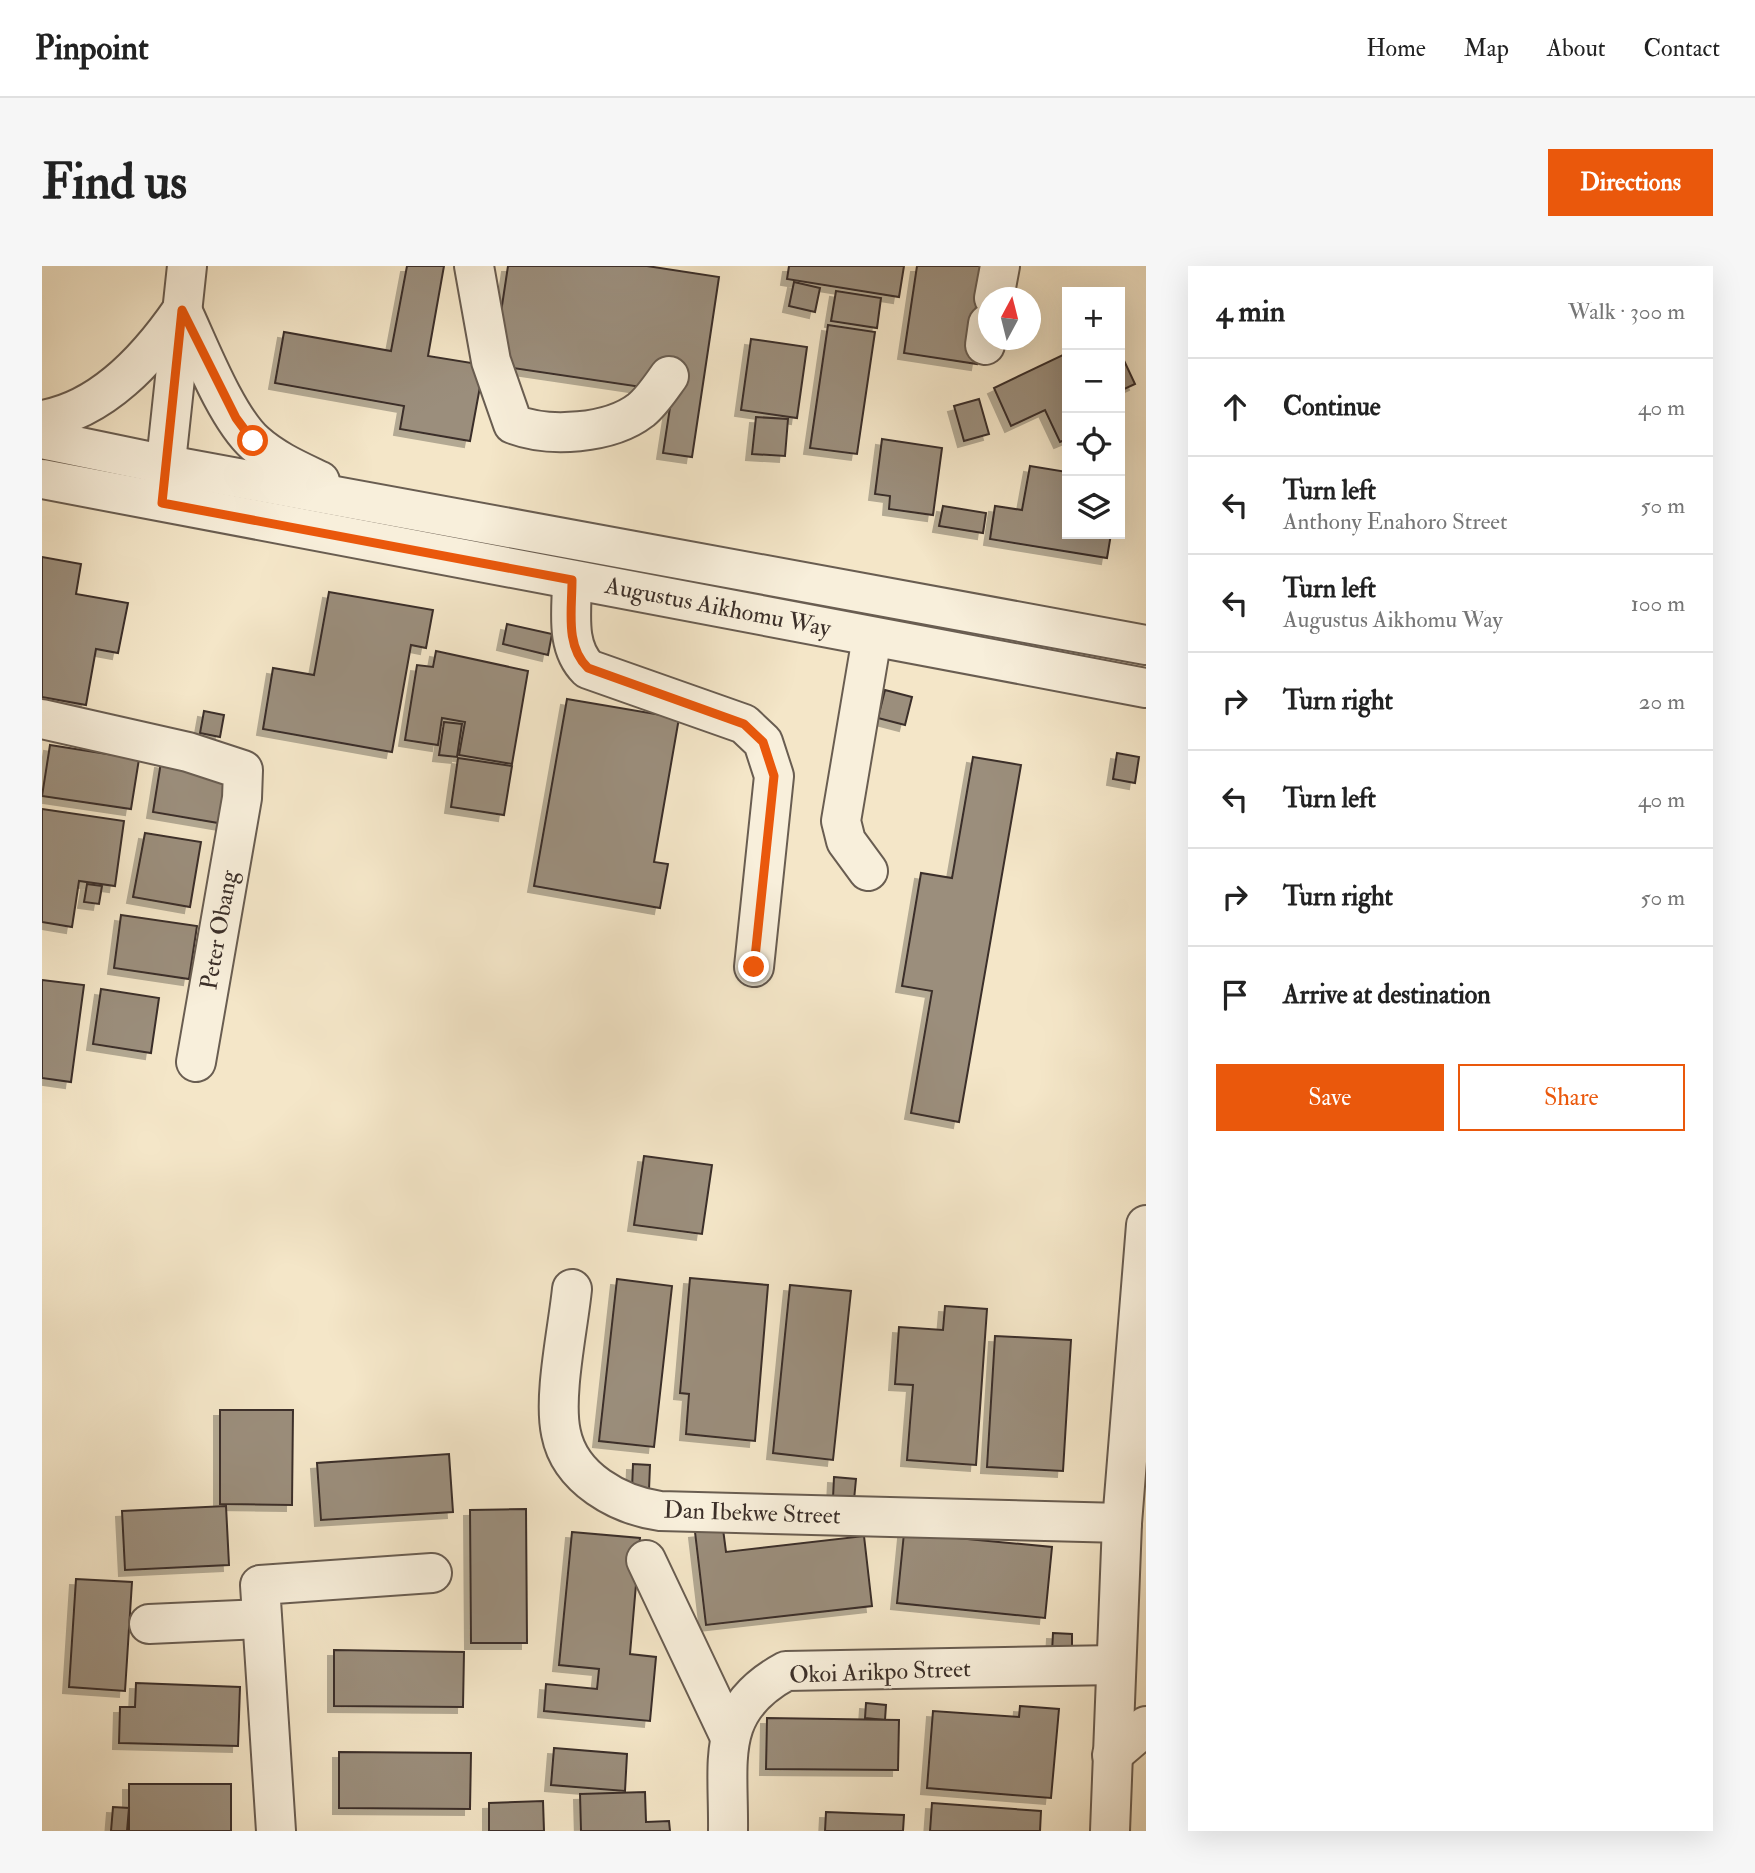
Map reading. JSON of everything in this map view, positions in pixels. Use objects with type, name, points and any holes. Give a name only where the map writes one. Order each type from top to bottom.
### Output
[{"type":"street","points":[[162,503],[187,266]]},
{"type":"street","points":[[474,266],[491,361],[513,424],[527,429],[561,431],[606,427],[642,409],[670,376]]},
{"type":"street","points":[[996,287],[1000,266]]},
{"type":"street","points":[[42,420],[80,407],[127,377],[159,343],[182,310]]},
{"type":"street","points":[[182,310],[236,418],[253,441],[279,461],[361,500]]},
{"type":"street","name":"Augustus Aikhomu Way","points":[[42,439],[167,465],[1146,645]]},
{"type":"street","name":"Augustus Aikhomu Way","points":[[42,479],[1146,688]]},
{"type":"street","points":[[572,580],[573,647],[578,658],[588,668],[744,724],[763,742],[774,776],[754,967]]},
{"type":"street","points":[[868,871],[846,841],[841,821],[872,636]]},
{"type":"street","name":"Peter Obang","points":[[42,719],[188,752],[243,770],[242,798],[196,1062]]},
{"type":"street","points":[[1110,1831],[1112,1755],[1128,1661],[1122,1523],[1146,1226]]},
{"type":"street","name":"Dan Ibekwe Street","points":[[572,1289],[560,1399],[561,1434],[571,1458],[589,1478],[609,1496],[634,1507],[660,1511],[1122,1523]]},
{"type":"street","points":[[646,1560],[729,1735]]},
{"type":"street","points":[[149,1624],[432,1573]]},
{"type":"street","points":[[261,1602],[276,1831]]},
{"type":"street","name":"Okoi Arikpo Street","points":[[728,1831],[729,1735],[748,1699],[761,1685],[786,1671],[1128,1661]]},
{"type":"street","points":[[1112,1755],[1146,1726]]},
{"type":"building","points":[[407,266],[444,266],[428,356],[484,365],[470,441],[400,429],[404,406],[275,383],[284,332],[391,351]]},
{"type":"building","points":[[508,266],[647,266],[719,277],[692,457],[663,453],[675,375],[648,388],[493,365]]},
{"type":"building","points":[[789,266],[904,266],[899,297],[787,279]]},
{"type":"building","points":[[917,266],[993,266],[990,287],[978,287],[979,350],[977,364],[904,353]]},
{"type":"building","points":[[794,282],[820,288],[815,312],[789,306]]},
{"type":"building","points":[[836,291],[881,298],[877,328],[831,321]]},
{"type":"building","points":[[828,325],[875,332],[857,454],[810,448]]},
{"type":"building","points":[[751,339],[807,347],[797,418],[741,410]]},
{"type":"building","points":[[1062,355],[1062,441],[1060,442],[1045,410],[1011,426],[994,388]]},
{"type":"building","points":[[1125,363],[1135,384],[1125,389]]},
{"type":"building","points":[[979,399],[989,434],[964,441],[954,406]]},
{"type":"building","points":[[756,417],[788,419],[785,456],[752,454]]},
{"type":"building","points":[[882,439],[942,448],[933,515],[889,509],[890,496],[875,494]]},
{"type":"building","points":[[1030,466],[1062,471],[1062,539],[1110,539],[1107,558],[990,539],[995,506],[1022,510]]},
{"type":"building","points":[[943,506],[986,513],[983,533],[939,526]]},
{"type":"building","points":[[42,557],[81,564],[76,594],[128,603],[118,653],[96,649],[86,705],[42,697]]},
{"type":"building","points":[[329,592],[433,610],[426,648],[411,645],[392,752],[263,729],[273,668],[314,675]]},
{"type":"building","points":[[507,624],[552,634],[548,655],[503,644]]},
{"type":"building","points":[[436,651],[528,671],[512,764],[459,755],[465,722],[442,718],[438,745],[405,740],[417,665],[433,667]]},
{"type":"building","points":[[885,690],[912,697],[905,725],[878,718]]},
{"type":"building","points":[[567,699],[679,718],[654,862],[668,864],[660,908],[534,886]]},
{"type":"building","points":[[204,711],[224,715],[220,737],[200,733]]},
{"type":"building","points":[[444,722],[462,724],[457,757],[439,755]]},
{"type":"building","points":[[50,745],[139,759],[131,809],[42,796]]},
{"type":"building","points":[[1117,753],[1139,757],[1135,783],[1113,779]]},
{"type":"building","points":[[973,757],[1021,765],[959,1122],[911,1113],[932,991],[902,986],[921,873],[952,878]]},
{"type":"building","points":[[458,758],[512,766],[504,815],[451,807]]},
{"type":"building","points":[[161,762],[238,774],[230,825],[153,812]]},
{"type":"building","points":[[42,809],[124,821],[115,886],[79,881],[72,927],[42,922]]},
{"type":"building","points":[[145,833],[201,842],[190,907],[133,897]]},
{"type":"building","points":[[87,884],[102,886],[99,904],[84,902]]},
{"type":"building","points":[[121,915],[197,926],[189,979],[114,968]]},
{"type":"building","points":[[42,980],[84,985],[71,1082],[42,1078]]},
{"type":"building","points":[[101,989],[159,998],[151,1053],[93,1044]]},
{"type":"building","points":[[644,1156],[712,1165],[702,1234],[634,1225]]},
{"type":"building","points":[[690,1278],[768,1285],[755,1441],[686,1434],[689,1394],[680,1393]]},
{"type":"building","points":[[617,1279],[672,1286],[654,1447],[599,1441]]},
{"type":"building","points":[[790,1285],[851,1291],[833,1460],[773,1453]]},
{"type":"building","points":[[945,1306],[987,1309],[976,1465],[907,1460],[913,1385],[895,1384],[899,1327],[943,1330]]},
{"type":"building","points":[[995,1336],[1071,1340],[1063,1471],[987,1467]]},
{"type":"building","points":[[220,1410],[293,1410],[292,1505],[220,1504]]},
{"type":"building","points":[[449,1454],[453,1512],[321,1520],[317,1463]]},
{"type":"building","points":[[633,1464],[650,1465],[649,1490],[632,1490]]},
{"type":"building","points":[[834,1477],[856,1479],[854,1500],[833,1498]]},
{"type":"building","points":[[226,1506],[229,1565],[125,1570],[122,1511]]},
{"type":"building","points":[[526,1509],[527,1643],[471,1643],[470,1510]]},
{"type":"building","points":[[723,1529],[726,1552],[864,1536],[872,1606],[706,1625],[695,1532]]},
{"type":"building","points":[[572,1532],[640,1538],[630,1654],[656,1657],[650,1721],[544,1711],[546,1684],[597,1689],[599,1669],[559,1665]]},
{"type":"building","points":[[904,1533],[1052,1547],[1045,1618],[897,1603]]},
{"type":"building","points":[[76,1579],[132,1582],[125,1691],[69,1687]]},
{"type":"building","points":[[1053,1633],[1072,1634],[1072,1652],[1052,1652]]},
{"type":"building","points":[[334,1650],[464,1652],[463,1707],[334,1706]]},
{"type":"building","points":[[136,1683],[240,1687],[238,1746],[119,1743],[120,1707],[135,1707]]},
{"type":"building","points":[[866,1703],[886,1705],[885,1720],[865,1718]]},
{"type":"building","points":[[1020,1706],[1059,1709],[1051,1798],[927,1788],[933,1711],[1019,1717]]},
{"type":"building","points":[[767,1718],[899,1720],[898,1770],[766,1769]]},
{"type":"building","points":[[554,1748],[627,1754],[625,1791],[551,1785]]},
{"type":"building","points":[[339,1752],[471,1753],[470,1809],[339,1808]]},
{"type":"building","points":[[129,1784],[231,1784],[231,1831],[129,1831]]},
{"type":"building","points":[[645,1792],[646,1822],[669,1821],[670,1831],[581,1831],[580,1794]]},
{"type":"building","points":[[543,1801],[544,1831],[489,1831],[489,1803]]},
{"type":"building","points":[[932,1803],[1041,1811],[1040,1831],[930,1831]]},
{"type":"building","points":[[113,1807],[129,1808],[127,1831],[111,1831]]},
{"type":"building","points":[[826,1812],[904,1815],[903,1831],[825,1831]]},
{"type":"route","points":[[253,441],[236,418],[182,310],[162,503],[572,580],[573,647],[578,658],[588,668],[744,724],[763,742],[774,776],[754,967]]}]
